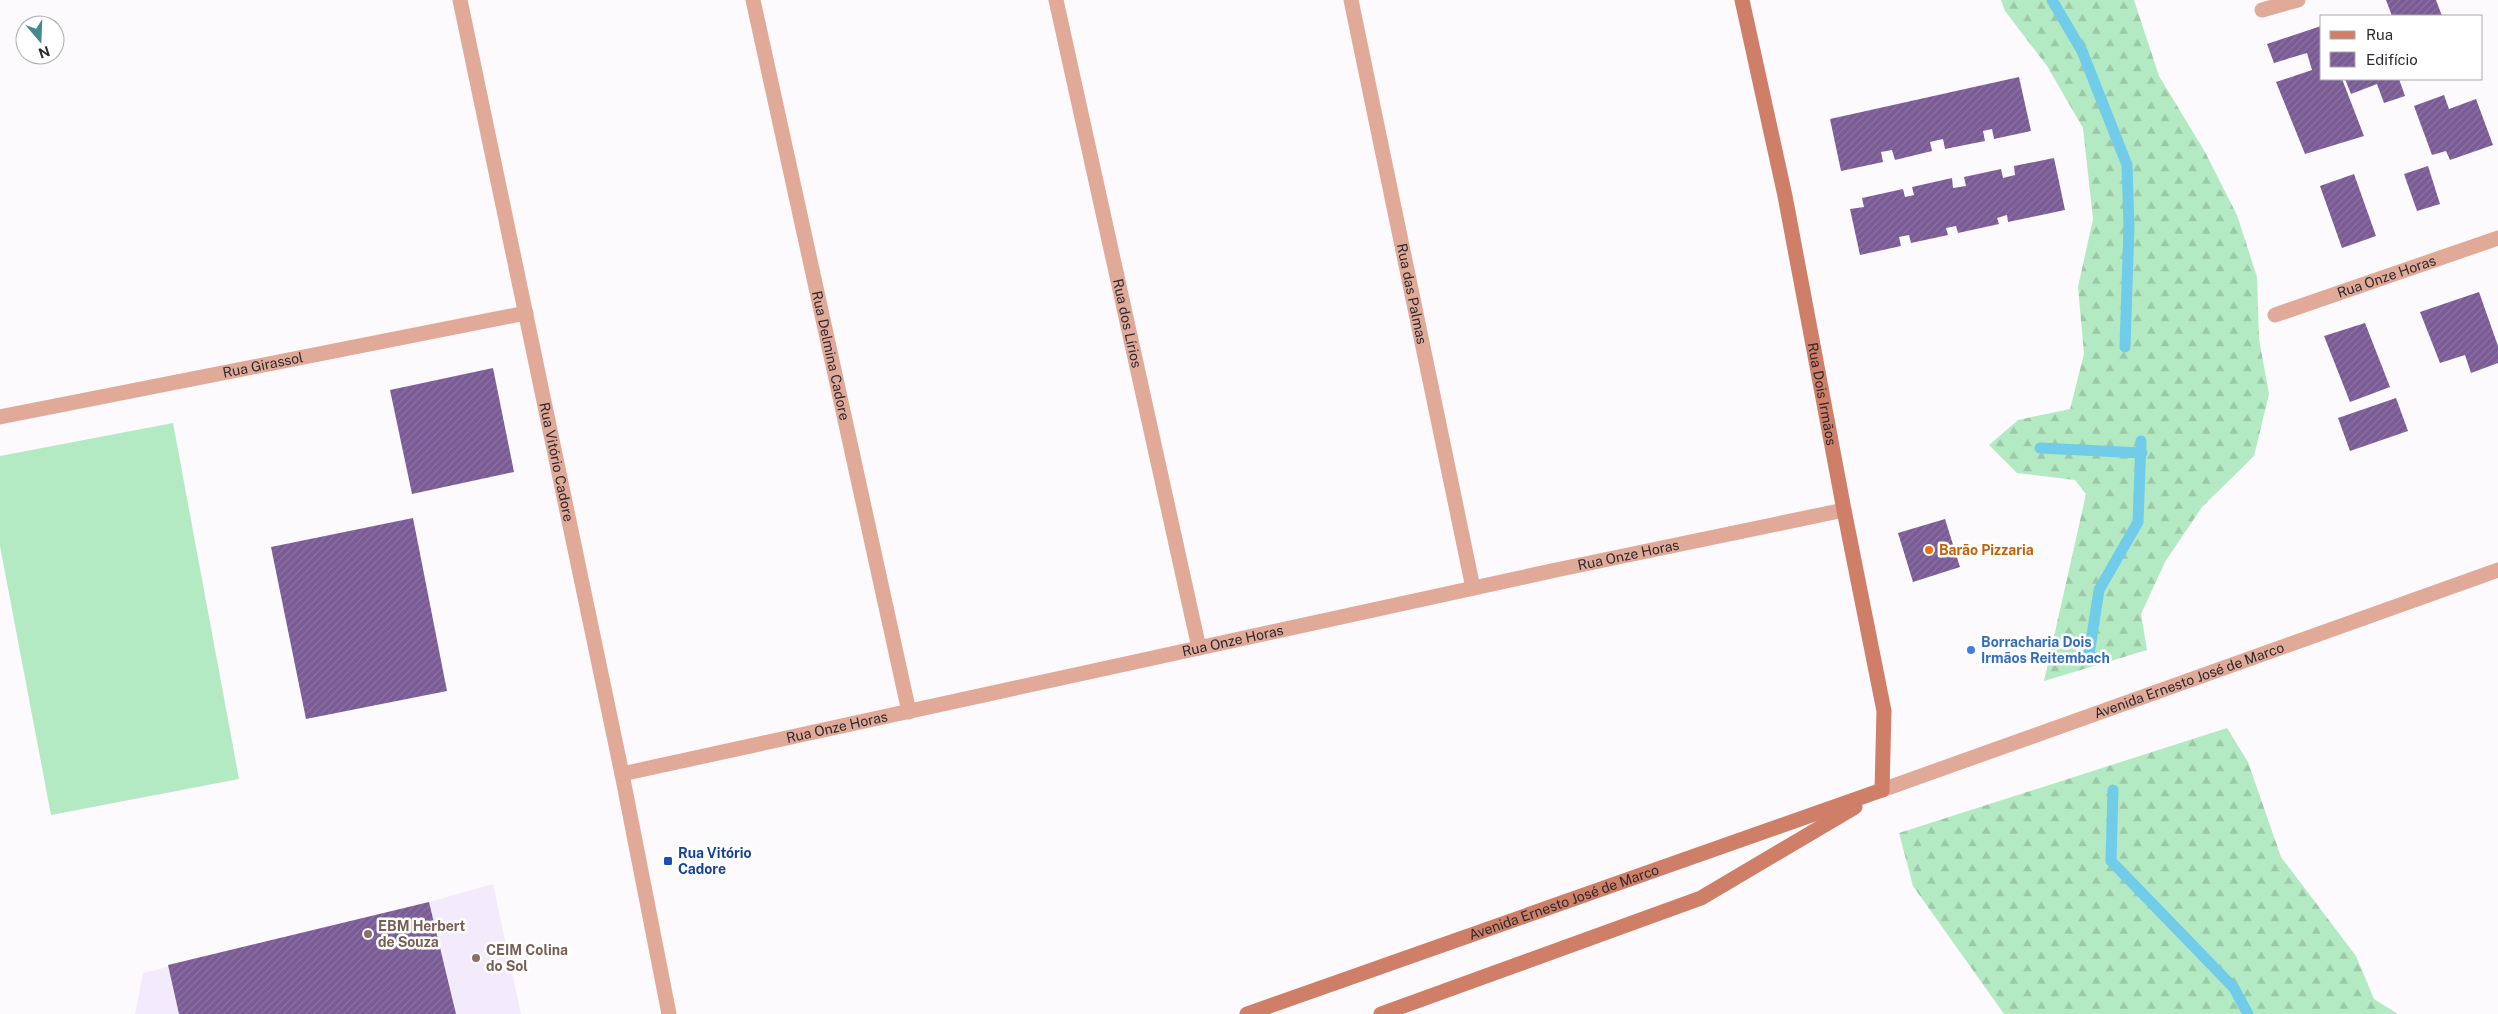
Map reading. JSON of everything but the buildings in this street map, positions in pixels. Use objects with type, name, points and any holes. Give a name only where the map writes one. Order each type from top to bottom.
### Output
[{"type":"main road","name":"Rua Dois Irmãos","points":[[1742,0],[1785,196],[1884,711],[1882,790]]},
{"type":"main road","name":"Avenida Ernesto José de Marco","points":[[1247,1014],[1882,790]]},
{"type":"main road","name":"Avenida Ernesto José de Marco","points":[[1381,1014],[1701,898],[1882,790]]},
{"type":"street","name":"Rua Vitório Cadore","points":[[460,0],[622,774],[669,1014]]},
{"type":"street","name":"Rua Delmina Cadore","points":[[753,0],[909,712]]},
{"type":"street","name":"Rua dos Lírios","points":[[1056,0],[1199,648]]},
{"type":"street","name":"Rua das Palmas","points":[[1351,0],[1473,588]]},
{"type":"street","points":[[2262,10],[2298,0]]},
{"type":"street","name":"Rua Onze Horas","points":[[2275,315],[2498,238]]},
{"type":"street","name":"Rua Girassol","points":[[0,417],[526,313]]},
{"type":"street","name":"Rua Onze Horas","points":[[622,774],[1473,588],[1844,510]]},
{"type":"street","name":"Avenida Ernesto José de Marco","points":[[1882,790],[2498,570]]},
{"type":"shaded area","name":"EBM Herbert de Souza","points":[[493,884],[521,1014],[135,1014],[143,973],[429,902]]},
{"type":"green space","points":[[2001,0],[2134,0],[2159,76],[2205,152],[2237,215],[2257,277],[2259,339],[2269,394],[2254,456],[2202,507],[2165,562],[2141,614],[2147,650],[2044,681],[2086,494],[2075,480],[2017,473],[1989,445],[2018,420],[2070,409],[2084,354],[2078,287],[2093,219],[2083,128],[2047,66],[2005,11]]},
{"type":"green space","points":[[173,423],[239,779],[51,815],[0,546],[0,456]]},
{"type":"green space","points":[[2227,728],[2248,762],[2281,857],[2356,956],[2374,999],[2398,1014],[2004,1014],[1913,886],[1899,833]]},
{"type":"waterway","points":[[2052,0],[2082,51],[2127,165],[2129,226],[2125,347]]},
{"type":"waterway","points":[[2089,655],[2099,590],[2138,522],[2141,441]]},
{"type":"waterway","points":[[2040,448],[2142,453]]},
{"type":"waterway","points":[[2113,790],[2111,861],[2234,988],[2248,1014]]},
{"type":"place","name":"Barão Pizzaria","points":[[1929,550]]},
{"type":"place","name":"Borracharia Dois Irmãos Reitembach","points":[[1971,650]]},
{"type":"place","name":"Rua Vitório Cadore","points":[[668,861]]},
{"type":"place","name":"EBM Herbert de Souza","points":[[368,934]]},
{"type":"place","name":"CEIM Colina do Sol","points":[[476,958]]}]
